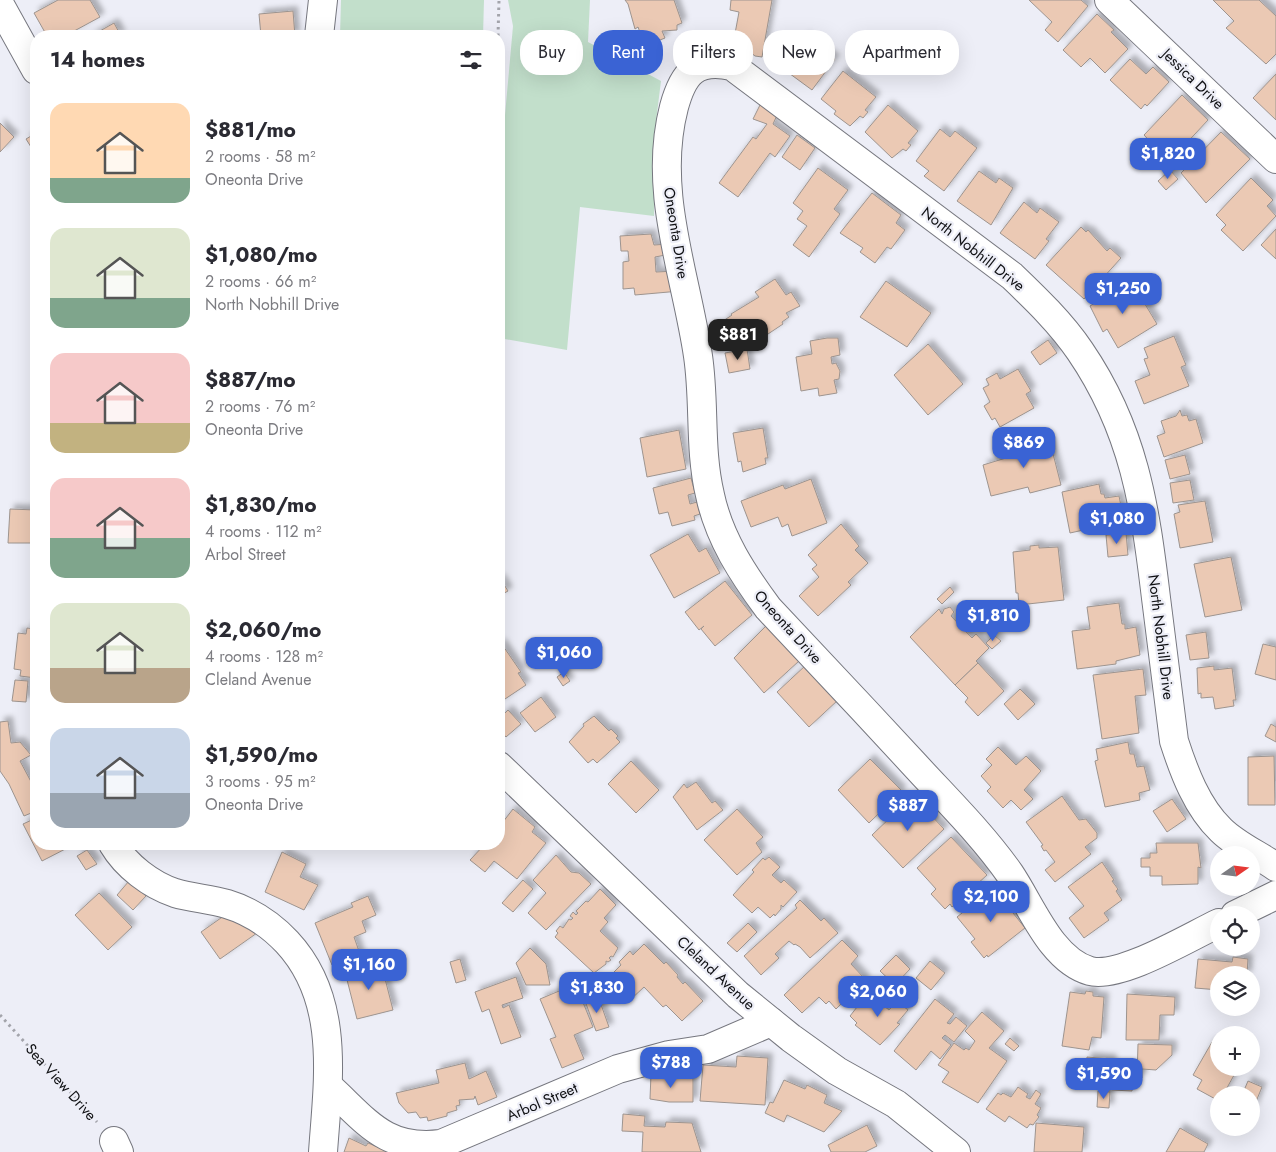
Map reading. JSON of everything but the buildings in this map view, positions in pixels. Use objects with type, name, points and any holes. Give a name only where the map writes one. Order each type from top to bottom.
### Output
[{"type":"street","points":[[320,30],[323,0]]},
{"type":"street","name":"Jessica Drive","points":[[1110,0],[1276,159]]},
{"type":"street","points":[[0,5],[30,59]]},
{"type":"street","name":"Oneonta Drive","points":[[687,75],[680,86],[670,122],[666,164],[669,211],[698,357],[702,402],[703,454],[710,496],[725,541],[746,578],[768,608],[974,828],[1010,874],[1060,953],[1073,964],[1091,971],[1112,972],[1210,927]]},
{"type":"street","name":"North Nobhill Drive","points":[[744,75],[1012,276],[1051,314],[1080,351],[1105,392],[1124,435],[1139,480],[1148,527],[1174,741],[1185,773],[1200,803],[1221,830],[1276,867]]},
{"type":"street","name":"Cleland Avenue","points":[[505,772],[738,995],[830,1066],[896,1104],[956,1152]]},
{"type":"street","points":[[118,850],[131,866],[150,881],[174,892],[227,904],[254,916],[277,931],[298,954],[313,980],[322,1006],[328,1035],[328,1086],[322,1152]]},
{"type":"street","points":[[1253,906],[1276,895]]},
{"type":"street","name":"Arbol Street","points":[[328,1086],[380,1134],[399,1143],[420,1146],[441,1144],[618,1069],[670,1055],[708,1049],[771,1022]]},
{"type":"street","points":[[918,1152],[923,1126]]},
{"type":"path","points":[[498,30],[499,0]]},
{"type":"path","name":"Sea View Drive","points":[[0,1015],[116,1146]]},
{"type":"green space","points":[[341,0],[484,0],[483,30],[340,30]]},
{"type":"green space","points":[[508,0],[590,0],[588,42],[593,45],[593,75],[650,75],[661,81],[656,121],[654,216],[580,207],[567,350],[505,339],[505,115],[513,26]]}]
